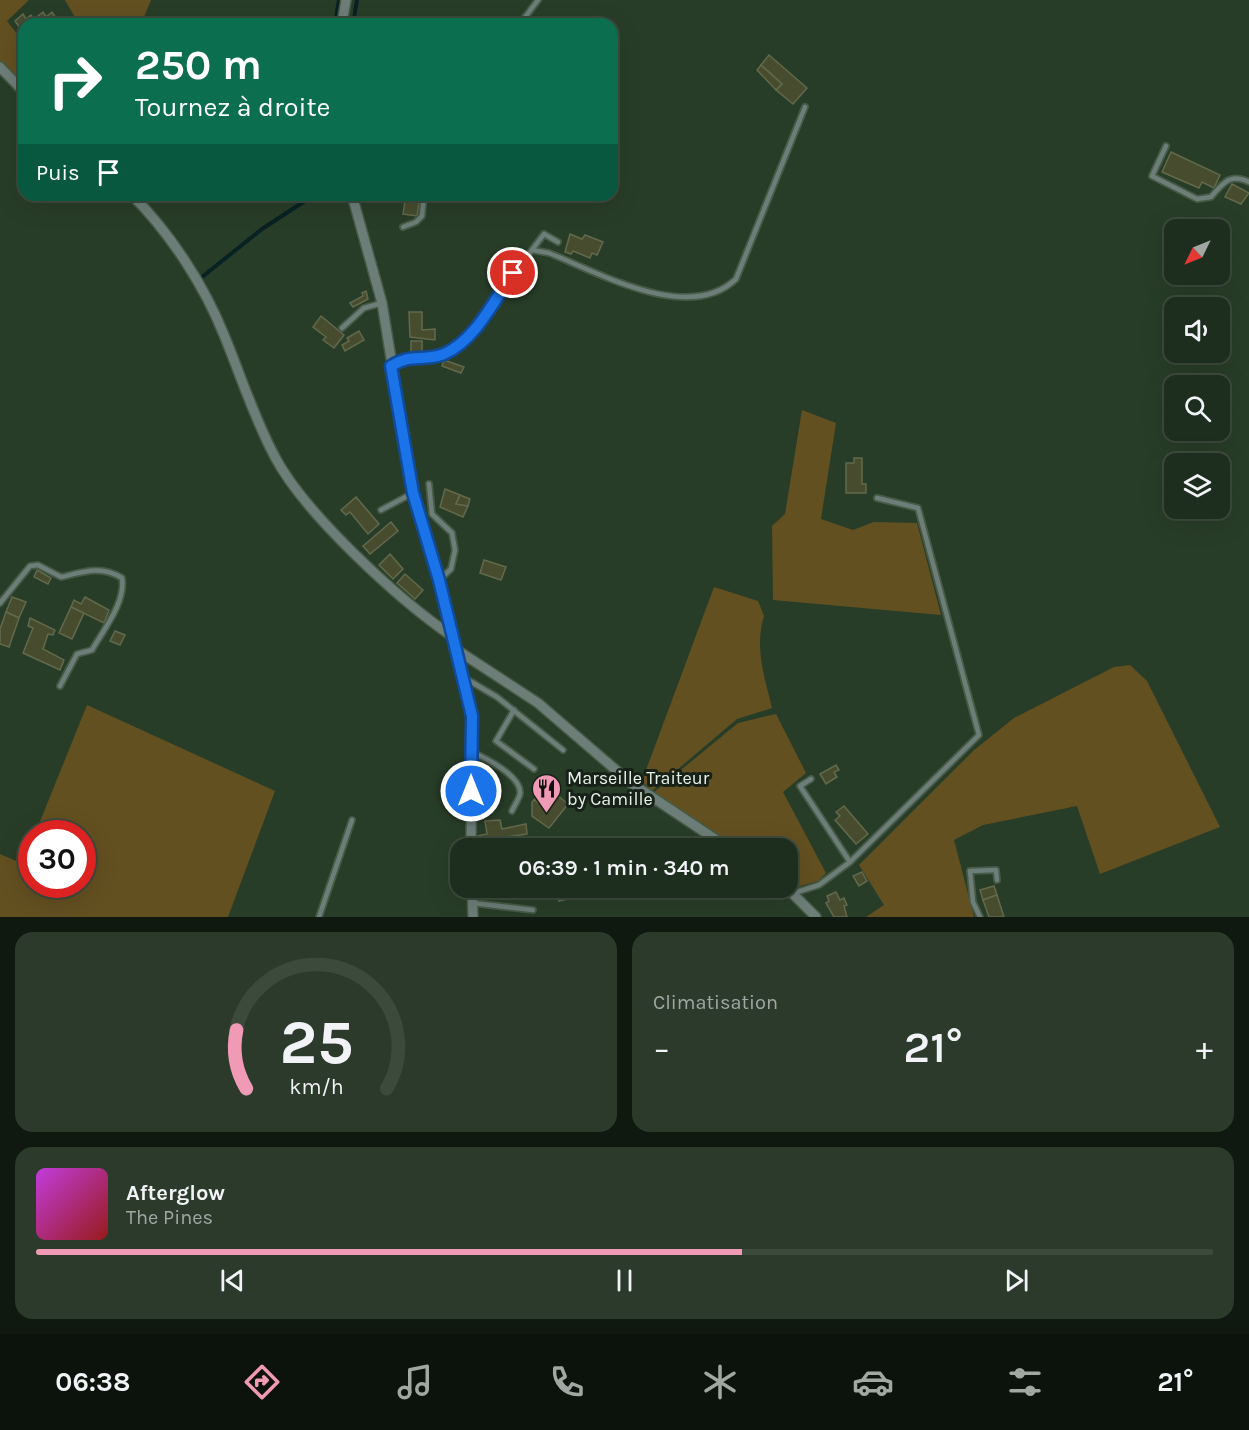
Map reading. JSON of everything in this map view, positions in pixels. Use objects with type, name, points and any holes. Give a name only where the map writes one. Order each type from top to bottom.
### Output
[{"type":"street","points":[[343,18],[346,0]]},
{"type":"street","points":[[0,68],[18,86]]},
{"type":"street","points":[[137,201],[166,236],[209,304],[224,333],[262,430],[276,459],[301,495],[362,560],[453,637]]},
{"type":"street","points":[[354,201],[382,303],[413,493],[439,580],[472,716],[471,838]]},
{"type":"street","points":[[457,650],[538,703],[631,783],[714,838]]},
{"type":"street","points":[[472,898],[473,917]]},
{"type":"street","points":[[797,898],[816,917]]},
{"type":"lane","points":[[524,18],[538,0]]},
{"type":"lane","points":[[532,250],[549,253],[655,295],[674,299],[728,287],[736,279],[805,107]]},
{"type":"lane","points":[[1166,146],[1152,176],[1197,199],[1211,197],[1226,179],[1238,177],[1249,182]]},
{"type":"lane","points":[[403,227],[416,222],[422,216],[423,201]]},
{"type":"lane","points":[[391,366],[405,357],[425,359],[445,353],[457,346],[473,330],[544,234],[558,242]]},
{"type":"lane","points":[[342,328],[364,308],[382,303]]},
{"type":"lane","points":[[429,484],[432,514],[452,533],[455,550],[451,569],[439,580]]},
{"type":"lane","points":[[381,510],[413,493]]},
{"type":"lane","points":[[798,889],[819,885],[850,862],[979,735],[918,508],[877,498]]},
{"type":"lane","points":[[0,603],[30,566],[38,565],[61,577],[92,570],[110,570],[122,578],[123,587],[114,610],[92,650],[77,654],[60,686]]},
{"type":"lane","points":[[463,677],[514,710],[563,750]]},
{"type":"lane","points":[[514,710],[496,741],[534,770]]},
{"type":"lane","points":[[471,752],[490,760],[518,785],[520,795],[512,811]]},
{"type":"lane","points":[[811,779],[800,786],[850,862]]},
{"type":"lane","points":[[319,917],[352,820]]},
{"type":"lane","points":[[980,917],[973,902],[970,871],[996,870],[997,880]]},
{"type":"lane","points":[[472,903],[533,910]]},
{"type":"shaded area","points":[[0,0],[29,0],[7,21],[18,35],[18,79],[0,61]]},
{"type":"shaded area","points":[[65,0],[151,0],[144,18],[76,18]]},
{"type":"shaded area","points":[[802,410],[836,423],[821,519],[853,530],[874,522],[917,523],[941,615],[773,600],[772,526],[785,514]]},
{"type":"shaded area","points":[[714,587],[758,601],[764,616],[760,651],[772,708],[737,719],[652,791],[642,781]]},
{"type":"shaded area","points":[[1130,665],[1147,681],[1220,827],[1100,874],[1077,806],[983,825],[954,840],[974,917],[866,917],[884,905],[859,865],[973,751],[1014,718],[1114,667]]},
{"type":"shaded area","points":[[87,705],[275,791],[228,917],[0,917],[0,854],[18,862],[18,898],[96,898],[96,820],[41,820]]},
{"type":"shaded area","points":[[776,714],[806,773],[783,792],[826,873],[818,881],[798,887],[798,838],[720,838],[653,793],[738,723]]},
{"type":"building","points":[[43,12],[46,17],[52,12],[56,18],[35,18]]},
{"type":"building","points":[[769,55],[807,88],[793,104],[776,90],[782,84],[761,65]]},
{"type":"building","points":[[761,65],[782,84],[776,90],[757,70]]},
{"type":"building","points":[[1171,152],[1220,175],[1214,188],[1202,182],[1199,188],[1162,172]]},
{"type":"building","points":[[1232,184],[1249,193],[1241,204],[1225,197]]},
{"type":"building","points":[[405,201],[419,201],[417,216],[403,214]]},
{"type":"building","points":[[570,234],[582,239],[585,235],[603,242],[597,255],[592,253],[590,258],[573,251],[571,254],[565,252]]},
{"type":"building","points":[[366,291],[368,299],[353,307],[350,303],[363,296],[362,293]]},
{"type":"building","points":[[409,312],[422,312],[422,330],[435,329],[435,340],[410,337]]},
{"type":"building","points":[[321,316],[344,335],[334,348],[323,340],[326,337],[313,327]]},
{"type":"building","points":[[359,331],[364,340],[345,351],[342,345],[349,341],[347,338]]},
{"type":"building","points":[[411,341],[422,341],[422,353],[411,352]]},
{"type":"building","points":[[444,360],[464,367],[461,373],[442,366]]},
{"type":"building","points":[[854,458],[862,458],[862,484],[866,484],[866,493],[846,493],[846,463],[854,463]]},
{"type":"building","points":[[445,489],[460,495],[456,504],[468,506],[463,517],[440,507]]},
{"type":"building","points":[[460,495],[470,499],[468,506],[456,504]]},
{"type":"building","points":[[356,497],[379,524],[368,534],[350,512],[346,515],[341,510]]},
{"type":"building","points":[[391,522],[398,531],[370,554],[363,546]]},
{"type":"building","points":[[390,554],[403,569],[393,579],[379,565]]},
{"type":"building","points":[[484,560],[506,567],[501,580],[480,573]]},
{"type":"building","points":[[37,570],[51,578],[48,584],[34,577]]},
{"type":"building","points":[[405,574],[423,590],[415,599],[397,583]]},
{"type":"building","points":[[12,597],[26,602],[19,618],[6,612]]},
{"type":"building","points":[[85,597],[109,610],[104,623],[71,607],[74,600],[81,604]]},
{"type":"building","points":[[71,607],[84,613],[72,639],[59,633]]},
{"type":"building","points":[[6,612],[19,618],[9,647],[0,644],[0,629]]},
{"type":"building","points":[[30,618],[55,630],[53,635],[48,634],[43,649],[64,660],[60,670],[23,653],[33,628],[28,626]]},
{"type":"building","points":[[115,631],[125,635],[120,645],[110,641]]},
{"type":"building","points":[[836,765],[839,770],[834,772],[837,777],[826,784],[820,774]]},
{"type":"building","points":[[541,791],[554,800],[548,808],[534,800]]},
{"type":"building","name":"Marseille Traiteur by Camille","points":[[557,795],[568,804],[549,828],[532,816],[532,802],[534,800],[548,808]]},
{"type":"building","points":[[844,806],[868,834],[856,844],[835,820],[840,816],[836,812]]},
{"type":"building","points":[[500,820],[502,829],[526,824],[527,834],[477,838],[477,836],[487,834],[485,821]]},
{"type":"building","points":[[862,872],[867,881],[859,886],[853,876]]},
{"type":"building","points":[[994,886],[997,895],[983,900],[980,890]]},
{"type":"building","points":[[836,892],[840,900],[844,898],[847,905],[844,906],[847,917],[834,917],[826,903],[829,901],[827,896]]},
{"type":"building","points":[[997,895],[1004,917],[989,917],[983,900]]},
{"type":"waterway","points":[[336,18],[339,0]]},
{"type":"waterway","points":[[354,18],[357,0]]},
{"type":"waterway","points":[[202,277],[262,229],[305,201]]},
{"type":"place","name":"Marseille Traiteur by Camille","points":[[546,814]]},
{"type":"route","points":[[471,791],[472,716],[439,580],[413,493],[391,366],[405,357],[425,359],[445,353],[457,346],[473,330],[513,273]]}]
